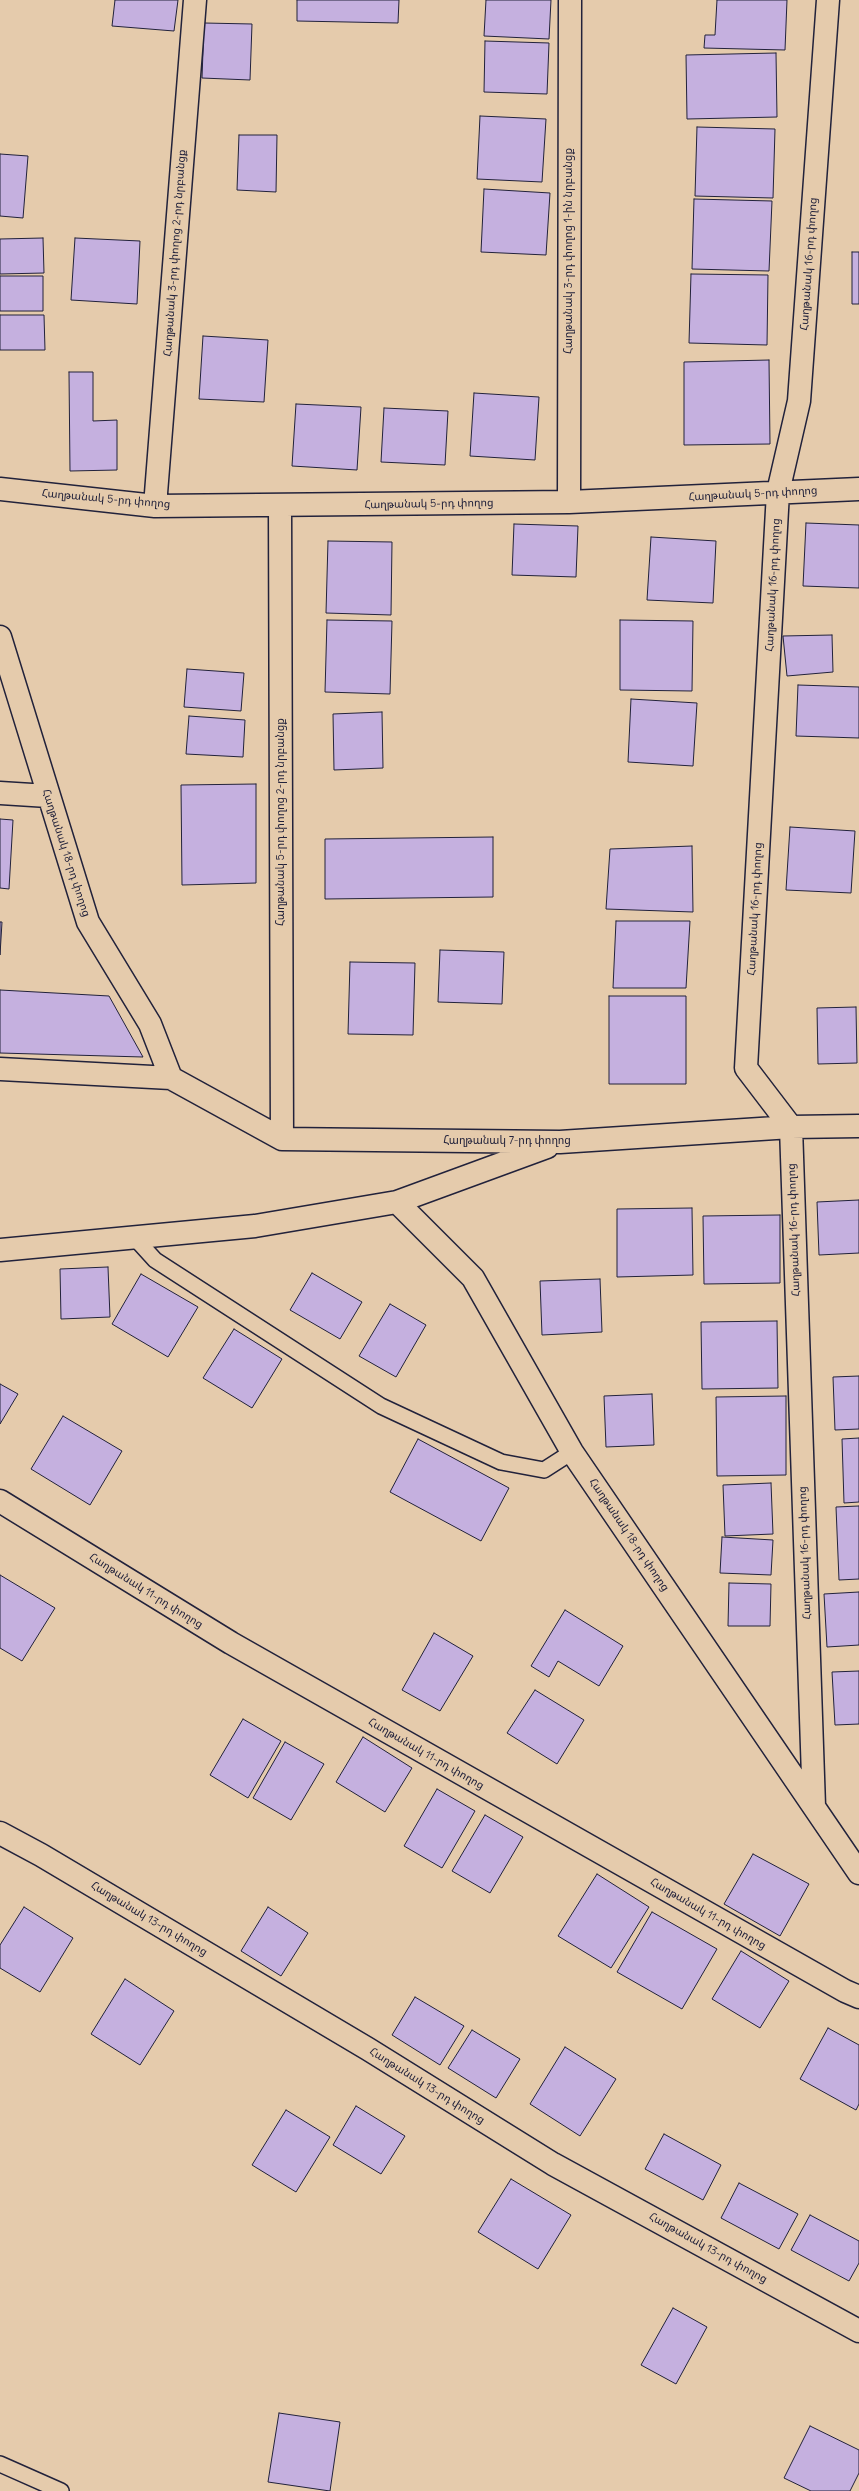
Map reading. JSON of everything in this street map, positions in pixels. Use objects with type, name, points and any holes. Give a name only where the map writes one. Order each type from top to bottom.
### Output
[{"type":"street","name":"Հաղթանակ 3-րդ փողոց 2-րդ նրբանցք","points":[[155,506],[194,0]]},
{"type":"street","name":"Հաղթանակ 3-րդ փողոց 1-ին նրբանցք","points":[[569,502],[570,0]]},
{"type":"street","name":"Հաղթանակ 16-րդ փողոց","points":[[814,1806],[791,1127],[746,1068],[778,492],[799,401],[828,0]]},
{"type":"street","name":"Հաղթանակ 5-րդ փողոց","points":[[0,489],[155,506],[569,502],[859,488]]},
{"type":"street","name":"Հաղթանակ 5-րդ փողոց 2-րդ նրբանցք","points":[[280,505],[282,1139]]},
{"type":"street","name":"Հաղթանակ 18-րդ փողոց","points":[[0,637],[88,922],[150,1024],[171,1078]]},
{"type":"street","points":[[0,793],[48,796]]},
{"type":"street","points":[[0,1069],[171,1078]]},
{"type":"street","name":"Հաղթանակ 7-րդ փողոց","points":[[171,1078],[282,1139],[560,1142],[791,1127],[859,1126]]},
{"type":"street","points":[[0,1250],[255,1226],[397,1202],[560,1142]]},
{"type":"street","name":"Հաղթանակ 18-րդ փողոց","points":[[397,1202],[473,1278],[572,1452],[859,1873]]},
{"type":"street","name":"Հաղթանակ 11-րդ փողոց","points":[[0,1501],[231,1643],[845,1991],[859,1997]]},
{"type":"street","name":"Հաղթանակ 13-րդ փողոց","points":[[0,1833],[41,1854],[368,2049],[553,2164],[859,2331]]},
{"type":"lane","points":[[135,1238],[155,1260],[381,1406],[501,1462],[544,1470],[572,1452]]},
{"type":"lane","points":[[0,2464],[61,2491]]},
{"type":"building","points":[[115,0],[178,0],[174,31],[112,26]]},
{"type":"building","points":[[297,0],[399,0],[398,23],[297,21]]},
{"type":"building","points":[[486,0],[551,0],[549,39],[484,36]]},
{"type":"building","points":[[717,0],[787,0],[785,50],[704,48],[705,35],[715,35]]},
{"type":"building","points":[[204,23],[252,24],[250,80],[202,78]]},
{"type":"building","points":[[485,41],[549,43],[547,94],[484,92]]},
{"type":"building","points":[[776,53],[777,117],[687,119],[686,55]]},
{"type":"building","points":[[480,116],[546,119],[542,182],[477,179]]},
{"type":"building","points":[[697,127],[775,129],[773,198],[695,196]]},
{"type":"building","points":[[239,135],[277,135],[276,192],[237,190]]},
{"type":"building","points":[[0,154],[28,156],[23,218],[0,216]]},
{"type":"building","points":[[484,189],[550,193],[546,255],[481,252]]},
{"type":"building","points":[[694,199],[772,201],[769,271],[692,269]]},
{"type":"building","points":[[43,238],[44,273],[0,274],[0,239]]},
{"type":"building","points":[[75,238],[140,241],[137,304],[71,300]]},
{"type":"building","points":[[852,252],[859,252],[859,304],[852,304]]},
{"type":"building","points":[[691,274],[768,275],[767,345],[689,343]]},
{"type":"building","points":[[0,276],[43,276],[43,311],[0,311]]},
{"type":"building","points":[[0,315],[44,315],[45,350],[0,350]]},
{"type":"building","points":[[203,336],[268,340],[264,402],[199,399]]},
{"type":"building","points":[[769,360],[770,444],[684,445],[684,362]]},
{"type":"building","points":[[69,372],[93,372],[93,421],[117,420],[117,470],[70,471]]},
{"type":"building","points":[[474,393],[539,397],[535,460],[470,456]]},
{"type":"building","points":[[296,404],[361,407],[357,470],[292,466]]},
{"type":"building","points":[[384,408],[448,411],[445,465],[381,462]]},
{"type":"building","points":[[806,523],[859,525],[859,588],[803,586]]},
{"type":"building","points":[[514,524],[578,526],[576,577],[512,575]]},
{"type":"building","points":[[651,537],[716,541],[713,603],[647,600]]},
{"type":"building","points":[[328,541],[392,542],[391,615],[326,613]]},
{"type":"building","points":[[327,620],[392,621],[390,694],[325,692]]},
{"type":"building","points":[[620,620],[693,621],[692,691],[620,690]]},
{"type":"building","points":[[832,635],[833,672],[787,676],[783,636]]},
{"type":"building","points":[[187,669],[244,673],[241,711],[184,707]]},
{"type":"building","points":[[798,685],[859,687],[859,738],[796,736]]},
{"type":"building","points":[[631,699],[697,703],[693,766],[628,762]]},
{"type":"building","points":[[382,712],[383,768],[334,770],[333,714]]},
{"type":"building","points":[[189,716],[245,720],[243,757],[186,754]]},
{"type":"building","points":[[256,784],[256,883],[182,885],[181,785]]},
{"type":"building","points":[[0,819],[13,820],[9,889],[0,888]]},
{"type":"building","points":[[790,827],[855,831],[851,893],[786,890]]},
{"type":"building","points":[[493,837],[493,897],[325,899],[325,839]]},
{"type":"building","points":[[692,846],[693,912],[606,909],[610,849]]},
{"type":"building","points":[[616,921],[690,921],[686,988],[613,988]]},
{"type":"building","points":[[0,922],[2,922],[0,955]]},
{"type":"building","points":[[440,950],[504,952],[502,1004],[438,1002]]},
{"type":"building","points":[[350,962],[415,963],[413,1035],[348,1034]]},
{"type":"building","points":[[0,990],[109,996],[143,1057],[0,1053]]},
{"type":"building","points":[[609,996],[686,996],[686,1084],[609,1084]]},
{"type":"building","points":[[856,1007],[857,1063],[818,1064],[817,1008]]},
{"type":"building","points":[[859,1200],[859,1253],[819,1255],[817,1202]]},
{"type":"building","points":[[692,1208],[693,1275],[617,1277],[617,1209]]},
{"type":"building","points":[[780,1215],[780,1283],[704,1284],[703,1216]]},
{"type":"building","points":[[108,1267],[110,1317],[61,1319],[60,1269]]},
{"type":"building","points":[[312,1273],[362,1302],[340,1339],[290,1310]]},
{"type":"building","points":[[141,1274],[198,1307],[168,1357],[112,1324]]},
{"type":"building","points":[[600,1279],[602,1332],[542,1335],[540,1281]]},
{"type":"building","points":[[390,1304],[426,1325],[396,1377],[359,1356]]},
{"type":"building","points":[[777,1321],[778,1388],[702,1389],[701,1322]]},
{"type":"building","points":[[234,1329],[282,1359],[252,1408],[203,1378]]},
{"type":"building","points":[[859,1376],[859,1429],[835,1430],[833,1377]]},
{"type":"building","points":[[0,1384],[18,1394],[0,1424]]},
{"type":"building","points":[[652,1394],[654,1445],[606,1447],[604,1396]]},
{"type":"building","points":[[786,1396],[786,1475],[717,1476],[716,1397]]},
{"type":"building","points":[[63,1416],[122,1451],[90,1505],[31,1469]]},
{"type":"building","points":[[859,1438],[859,1502],[844,1503],[842,1439]]},
{"type":"building","points":[[418,1439],[509,1488],[481,1541],[390,1492]]},
{"type":"building","points":[[771,1483],[773,1534],[725,1536],[723,1485]]},
{"type":"building","points":[[859,1506],[859,1579],[839,1580],[836,1507]]},
{"type":"building","points":[[722,1537],[773,1540],[771,1575],[720,1573]]},
{"type":"building","points":[[0,1575],[55,1608],[22,1661],[0,1648]]},
{"type":"building","points":[[729,1583],[771,1584],[770,1626],[728,1626]]},
{"type":"building","points":[[859,1592],[859,1645],[827,1647],[824,1594]]},
{"type":"building","points":[[565,1610],[623,1646],[599,1686],[558,1661],[549,1677],[531,1666]]},
{"type":"building","points":[[434,1633],[473,1656],[440,1711],[402,1690]]},
{"type":"building","points":[[859,1671],[859,1724],[835,1725],[832,1672]]},
{"type":"building","points":[[535,1690],[584,1720],[557,1764],[507,1733]]},
{"type":"building","points":[[243,1719],[281,1741],[248,1798],[210,1775]]},
{"type":"building","points":[[363,1737],[412,1768],[385,1812],[336,1782]]},
{"type":"building","points":[[285,1742],[324,1764],[291,1820],[253,1798]]},
{"type":"building","points":[[437,1789],[475,1811],[442,1868],[404,1846]]},
{"type":"building","points":[[485,1815],[523,1837],[490,1893],[452,1871]]},
{"type":"building","points":[[753,1854],[809,1884],[780,1936],[724,1904]]},
{"type":"building","points":[[597,1874],[649,1907],[611,1968],[558,1936]]},
{"type":"building","points":[[24,1907],[73,1938],[40,1992],[0,1968],[0,1945]]},
{"type":"building","points":[[268,1907],[308,1933],[281,1976],[241,1951]]},
{"type":"building","points":[[652,1912],[717,1949],[682,2009],[617,1972]]},
{"type":"building","points":[[741,1951],[789,1981],[760,2028],[712,1999]]},
{"type":"building","points":[[125,1979],[174,2011],[140,2065],[91,2034]]},
{"type":"building","points":[[415,1997],[464,2026],[440,2065],[392,2035]]},
{"type":"building","points":[[828,2028],[859,2045],[859,2104],[856,2110],[800,2079]]},
{"type":"building","points":[[472,2030],[520,2059],[496,2098],[448,2068]]},
{"type":"building","points":[[565,2047],[616,2079],[580,2136],[530,2104]]},
{"type":"building","points":[[356,2106],[405,2136],[381,2174],[333,2145]]},
{"type":"building","points":[[286,2110],[330,2137],[296,2192],[252,2165]]},
{"type":"building","points":[[664,2134],[721,2165],[703,2200],[645,2169]]},
{"type":"building","points":[[511,2179],[571,2215],[538,2269],[478,2232]]},
{"type":"building","points":[[739,2183],[798,2214],[779,2249],[721,2218]]},
{"type":"building","points":[[810,2215],[859,2241],[859,2263],[849,2281],[791,2250]]},
{"type":"building","points":[[673,2308],[707,2327],[676,2384],[641,2365]]},
{"type":"building","points":[[279,2413],[340,2422],[330,2491],[268,2482]]},
{"type":"building","points":[[810,2426],[859,2450],[859,2473],[850,2491],[811,2491],[784,2478]]}]
